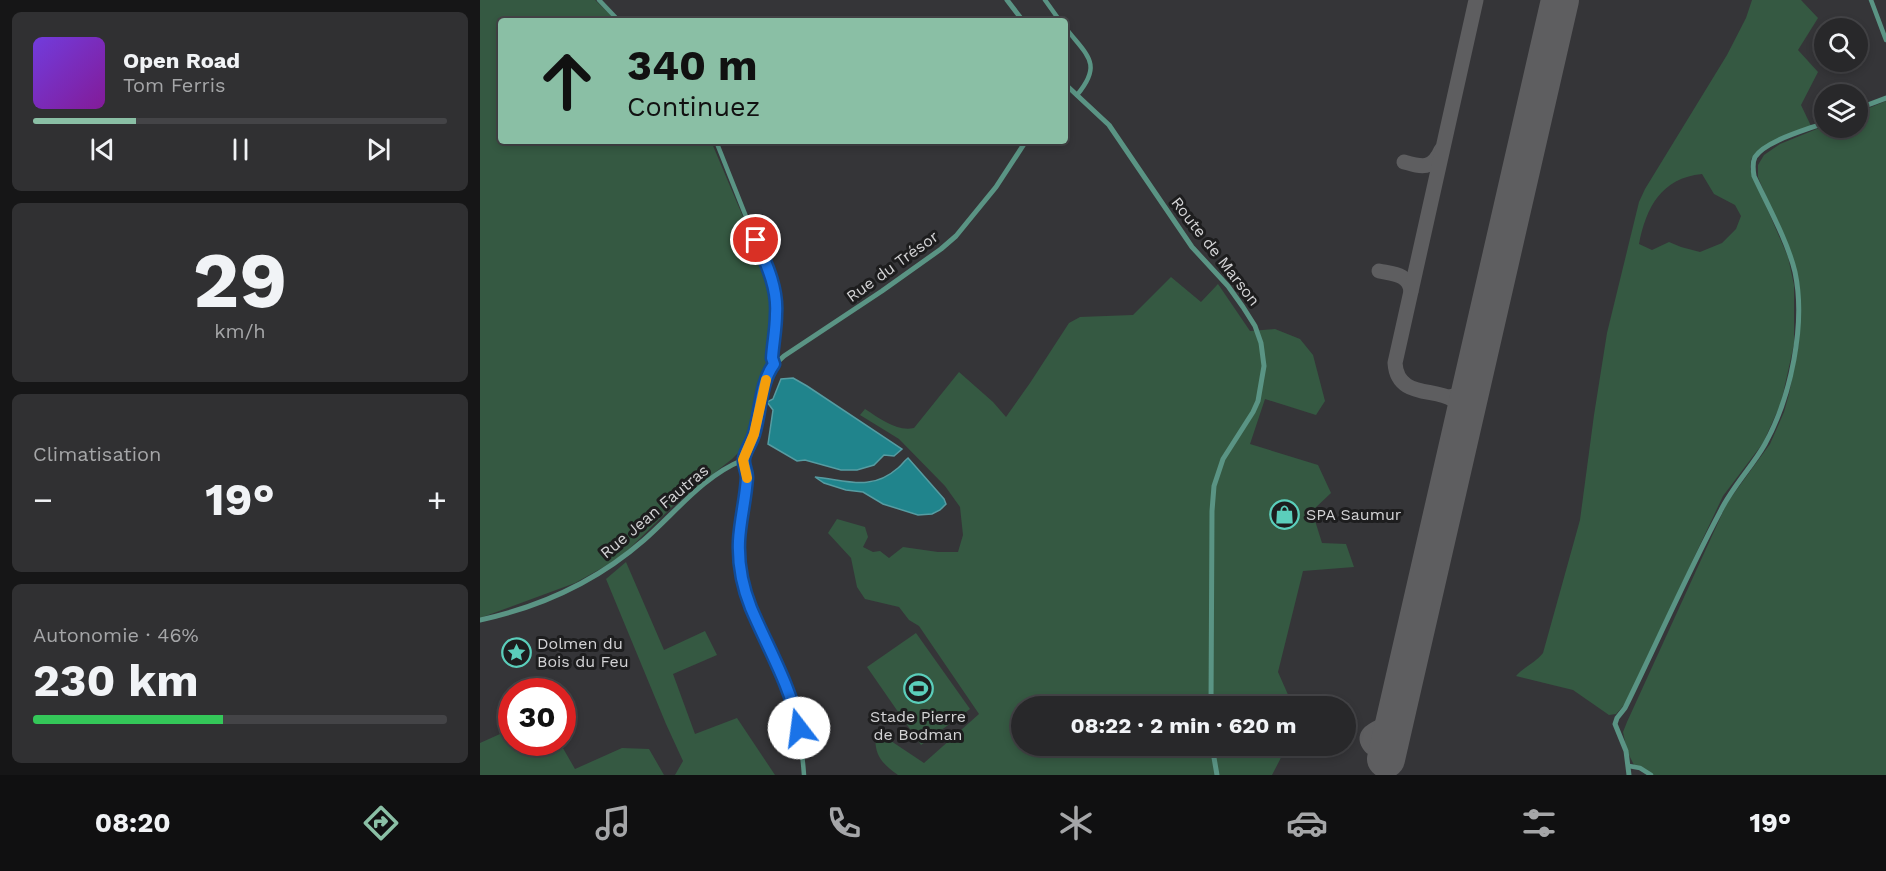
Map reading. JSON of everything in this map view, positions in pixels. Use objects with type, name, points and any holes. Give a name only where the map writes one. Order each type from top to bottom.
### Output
[{"type":"street","points":[[599,0],[616,18]]},
{"type":"street","points":[[1007,0],[1021,18]]},
{"type":"street","points":[[1045,0],[1058,18]]},
{"type":"street","points":[[1871,0],[1886,40]]},
{"type":"street","points":[[1068,31],[1092,66],[1090,78],[1077,95]]},
{"type":"street","name":"Route de Marson","points":[[1068,87],[1109,125],[1192,247],[1228,286],[1243,307],[1255,326],[1261,343],[1264,366],[1258,401],[1223,459],[1212,499],[1211,696]]},
{"type":"street","points":[[1868,105],[1886,98]]},
{"type":"street","points":[[1629,775],[1629,766],[1622,741],[1616,730],[1617,718],[1625,708],[1725,502],[1754,461],[1775,424],[1783,404],[1792,366],[1798,313],[1795,272],[1754,176],[1752,169],[1755,156],[1772,144],[1814,127]]},
{"type":"street","points":[[717,144],[772,282],[777,313],[772,358],[774,364],[769,370],[754,434],[743,460],[747,475],[739,541],[741,570],[750,607],[777,663],[795,710],[802,745],[804,775]]},
{"type":"street","name":"Rue du Trésor","points":[[774,364],[882,291],[956,236],[996,187],[1024,144]]},
{"type":"street","name":"Rue Jean Fautras","points":[[480,620],[522,609],[571,589],[598,574],[635,548],[701,487],[730,466],[743,460]]},
{"type":"street","points":[[1214,756],[1217,775]]},
{"type":"street","points":[[1629,766],[1640,768],[1651,775]]},
{"type":"green space","points":[[480,0],[595,0],[614,18],[498,18],[498,144],[712,144],[757,250],[772,295],[773,309],[767,367],[750,435],[744,447],[674,505],[626,552],[575,583],[480,618]]},
{"type":"green space","points":[[1752,0],[1801,0],[1818,18],[1814,18],[1814,24],[1798,50],[1814,68],[1814,72],[1818,72],[1801,105],[1811,126],[1773,141],[1751,159],[1750,169],[1788,257],[1794,285],[1794,344],[1781,403],[1763,443],[1723,496],[1625,704],[1616,714],[1609,715],[1573,690],[1516,676],[1543,653],[1580,520],[1607,333],[1639,202],[1727,55],[1746,18]],"holes":[[[1702,174],[1714,194],[1735,205],[1741,216],[1736,229],[1722,243],[1700,252],[1669,242],[1652,250],[1639,244],[1646,218],[1658,197],[1666,188],[1688,177]]]},
{"type":"green space","points":[[1886,101],[1886,775],[1647,775],[1634,765],[1627,751],[1623,732],[1727,503],[1770,444],[1784,412],[1799,343],[1799,283],[1758,177],[1758,165],[1764,155],[1780,144],[1814,130],[1814,138],[1868,138],[1868,108]]},
{"type":"green space","points":[[1171,277],[1201,302],[1218,284],[1250,331],[1275,329],[1300,339],[1313,355],[1325,401],[1316,415],[1265,399],[1250,444],[1318,465],[1331,493],[1312,511],[1322,543],[1346,544],[1354,567],[1303,571],[1278,672],[1289,696],[1011,696],[1011,756],[1282,756],[1272,775],[898,775],[883,762],[877,752],[876,731],[924,763],[979,714],[919,626],[909,620],[899,607],[865,599],[857,587],[851,558],[828,533],[837,519],[865,527],[868,537],[863,547],[873,552],[880,551],[889,558],[903,547],[938,552],[958,552],[963,535],[960,507],[945,486],[899,439],[860,415],[865,409],[895,426],[914,428],[959,372],[993,402],[1006,417],[1069,323],[1080,317],[1133,315]]},
{"type":"green space","points":[[626,562],[664,650],[705,631],[717,655],[673,674],[695,734],[737,718],[775,775],[675,775],[683,761],[606,579]]},
{"type":"green space","name":"Stade Pierre de Bodman","points":[[916,633],[970,709],[921,745],[867,667]]},
{"type":"green space","points":[[498,735],[498,756],[568,756],[575,769],[622,748],[649,749],[664,775],[480,775],[480,743]]},
{"type":"water","points":[[793,378],[902,449],[894,456],[884,455],[874,465],[857,470],[841,470],[805,460],[797,461],[768,444],[773,410],[767,402],[773,399],[781,379]]},
{"type":"water","points":[[908,458],[944,499],[946,504],[940,510],[932,514],[918,515],[883,504],[863,492],[846,490],[824,483],[815,477],[858,483],[878,480],[899,467]]},
{"type":"taxiway","points":[[1463,419],[1460,406],[1452,399],[1417,390],[1407,385],[1399,377],[1395,363],[1476,0]]},
{"type":"taxiway","points":[[1404,162],[1421,166],[1430,164],[1441,150]]},
{"type":"taxiway","points":[[1379,271],[1404,278],[1410,285],[1411,291]]},
{"type":"taxiway","points":[[1449,397],[1462,394],[1472,381]]},
{"type":"taxiway","points":[[1387,752],[1371,747],[1367,737],[1372,731],[1392,719],[1398,704]]},
{"type":"runway","points":[[1386,759],[1560,0]]},
{"type":"slow traffic","points":[[747,478],[743,460],[754,434],[766,380]]},
{"type":"place","name":"SPA Saumur","points":[[1285,514]]},
{"type":"place","name":"Dolmen du Bois du Feu","points":[[516,652]]},
{"type":"place","name":"Stade Pierre de Bodman","points":[[918,688]]},
{"type":"route","points":[[756,240],[772,282],[777,313],[772,358],[774,364],[769,370],[754,434],[743,460],[747,475],[739,555],[750,607],[777,663],[795,710],[799,728]]}]
